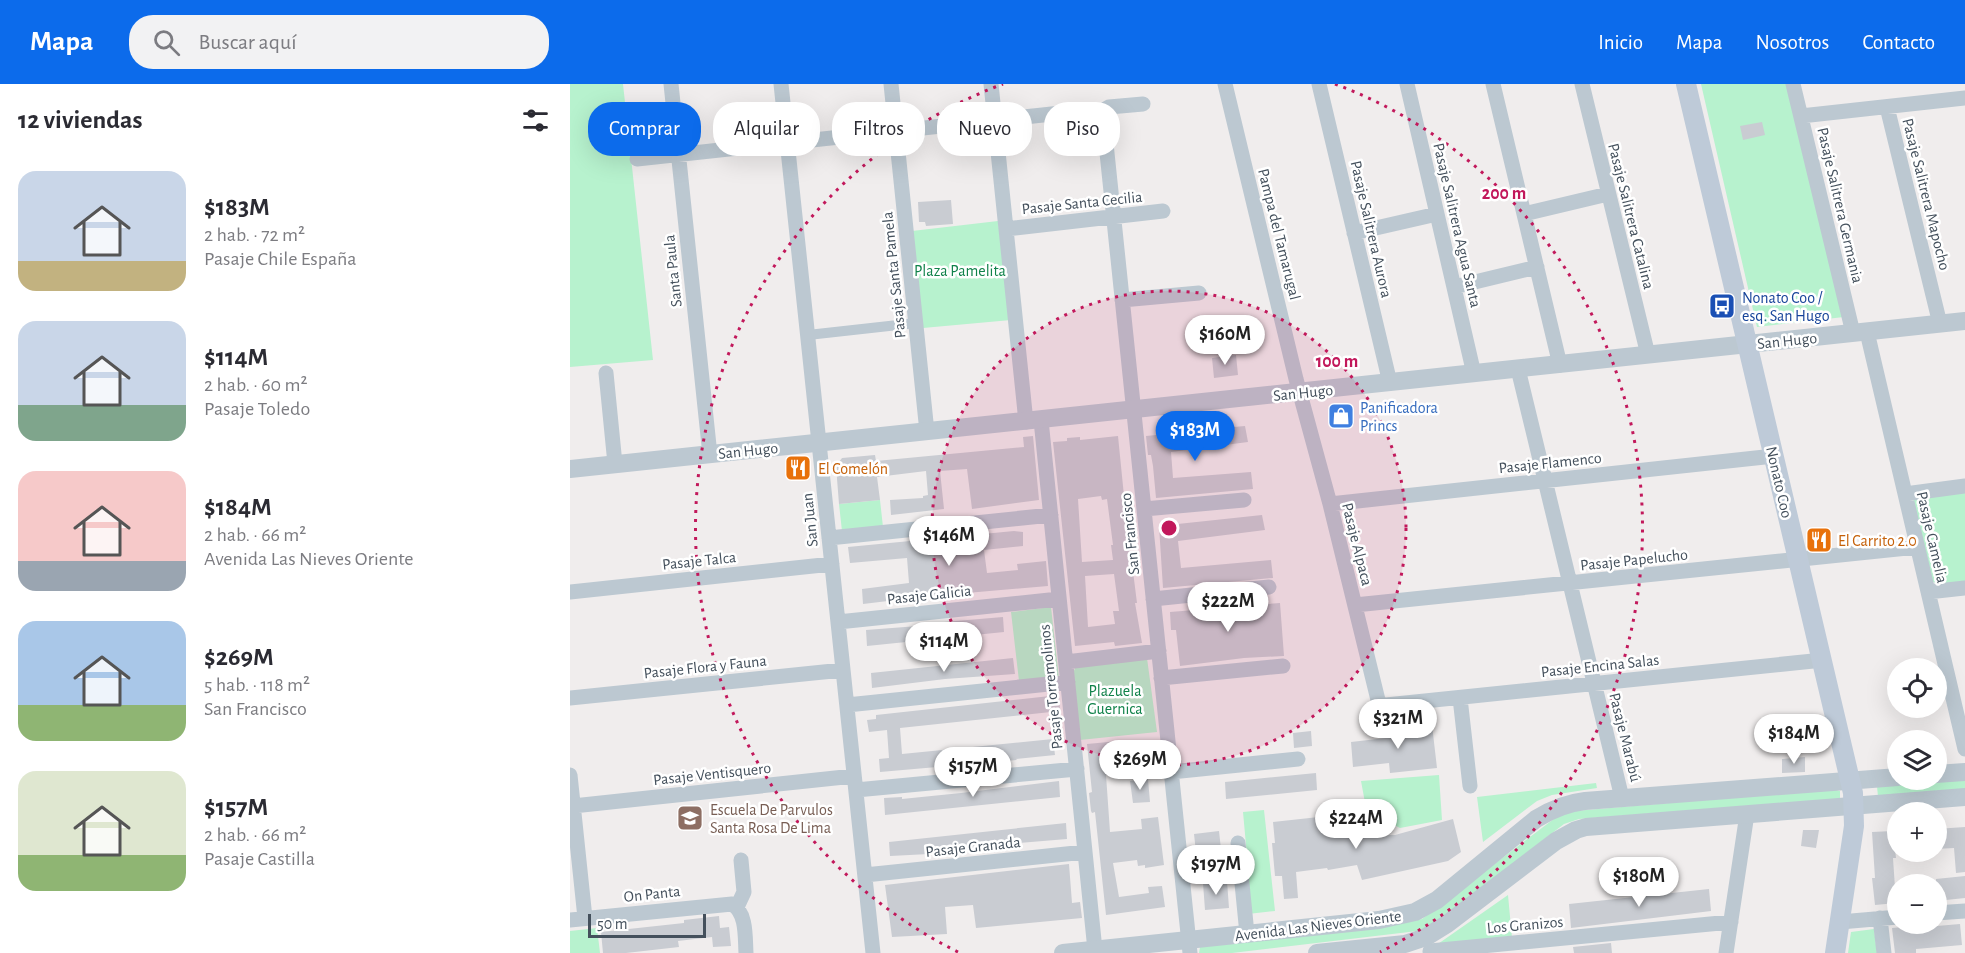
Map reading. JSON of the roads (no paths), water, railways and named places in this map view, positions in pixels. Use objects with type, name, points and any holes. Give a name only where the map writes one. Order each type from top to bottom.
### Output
[{"type":"main road","name":"Nonato Coo","points":[[1686,84],[1851,781],[1854,805],[1853,833],[1835,953]]},
{"type":"street","name":"Santa Paula","points":[[670,84],[672,102]]},
{"type":"street","name":"San Juan","points":[[782,84],[784,102]]},
{"type":"street","name":"Pasaje Santa Pamela","points":[[891,84],[893,102]]},
{"type":"street","name":"Pasaje Torremolinos","points":[[991,84],[992,102]]},
{"type":"street","name":"Pampa del Tamarugal","points":[[1225,84],[1300,393]]},
{"type":"street","name":"Pasaje Salitrera Aurora","points":[[1319,84],[1390,383]]},
{"type":"street","name":"Pasaje Salitrera Agua Santa","points":[[1407,84],[1474,374]]},
{"type":"street","points":[[1493,84],[1560,365]]},
{"type":"street","name":"Pasaje Salitrera Catalina","points":[[1582,84],[1648,356]]},
{"type":"street","name":"Pasaje Salitrera Germania","points":[[1794,84],[1860,333]]},
{"type":"street","points":[[1801,116],[1965,98]]},
{"type":"street","points":[[1120,106],[1143,104]]},
{"type":"street","name":"Pasaje Salitrera Mapocho","points":[[1887,107],[1940,324]]},
{"type":"street","points":[[637,159],[662,156]]},
{"type":"street","name":"Santa Paula","points":[[678,156],[710,454]]},
{"type":"street","name":"San Juan","points":[[789,156],[873,953]]},
{"type":"street","name":"Pasaje Santa Pamela","points":[[899,156],[927,432]]},
{"type":"street","name":"Pasaje Torremolinos","points":[[998,156],[1005,229],[1033,421],[1051,515],[1095,950]]},
{"type":"street","name":"San Francisco","points":[[1108,156],[1189,947]]},
{"type":"street","points":[[1524,214],[1608,194]]},
{"type":"street","name":"Pasaje Santa Cecilia","points":[[1005,229],[1162,211]]},
{"type":"street","points":[[1354,233],[1437,214]]},
{"type":"street","points":[[1454,287],[1537,267]]},
{"type":"street","points":[[1122,300],[1199,293]]},
{"type":"street","name":"San Hugo","points":[[570,469],[1134,411],[1965,321]]},
{"type":"street","points":[[808,335],[916,323]]},
{"type":"street","name":"Pasaje Camelia","points":[[1860,333],[1905,494],[1965,749]]},
{"type":"street","name":"Pasaje Marabú","points":[[1518,369],[1622,798]]},
{"type":"street","points":[[606,373],[615,464]]},
{"type":"street","name":"Pasaje Alpaca","points":[[1300,393],[1378,700],[1381,704]]},
{"type":"street","name":"Pasaje Flamenco","points":[[1330,504],[1774,456]]},
{"type":"street","points":[[1905,494],[1965,486]]},
{"type":"street","points":[[1144,509],[1244,500]]},
{"type":"street","points":[[829,538],[1051,515]]},
{"type":"street","name":"Pasaje Papelucho","points":[[1355,605],[1917,547]]},
{"type":"street","name":"Pasaje Talca","points":[[570,592],[832,564]]},
{"type":"street","points":[[1153,599],[1269,587]]},
{"type":"street","points":[[1928,592],[1965,588]]},
{"type":"street","name":"Pasaje Galicia","points":[[838,622],[1059,598]]},
{"type":"street","points":[[1066,662],[1159,651]]},
{"type":"street","name":"Pasaje Encina Salas","points":[[1381,704],[1460,698],[1823,660]]},
{"type":"street","points":[[1161,678],[1283,666]]},
{"type":"street","name":"Pasaje Flora y Fauna","points":[[570,698],[843,670]]},
{"type":"street","points":[[847,705],[1068,682]]},
{"type":"street","points":[[1460,698],[1470,786]]},
{"type":"street","points":[[1171,772],[1298,759]]},
{"type":"street","name":"Pasaje Ventisquero","points":[[573,806],[855,783],[1077,769]]},
{"type":"street","points":[[1947,773],[1965,772]]},
{"type":"street","points":[[570,775],[577,919]]},
{"type":"street","name":"Avenida Las Nieves Oriente","points":[[1063,953],[1189,947],[1247,934],[1390,919],[1415,912],[1437,900],[1547,812],[1576,802],[1887,778]]},
{"type":"street","name":"Avenida Las Nieves Oriente","points":[[1317,953],[1394,945],[1429,947],[1447,924],[1556,841],[1576,830],[1596,826],[1965,797]]},
{"type":"street","points":[[1726,953],[1748,814]]},
{"type":"street","points":[[1238,843],[1247,934]]},
{"type":"street","name":"Pasaje Granada","points":[[865,875],[1085,852]]},
{"type":"street","points":[[741,861],[744,892],[737,907],[742,915],[746,953]]},
{"type":"street","name":"On Panta","points":[[577,919],[726,904],[737,907]]},
{"type":"street","points":[[1947,912],[1965,911]]},
{"type":"street","points":[[1880,918],[1884,953]]},
{"type":"street","points":[[1840,922],[1887,918]]},
{"type":"street","name":"Los Granizos","points":[[1429,947],[1731,922]]},
{"type":"place","name":"Nonato Coo / esq. San Hugo","points":[[1722,306]]},
{"type":"place","name":"Panificadora Princs","points":[[1341,416]]},
{"type":"place","name":"El Comelón","points":[[798,468]]},
{"type":"place","name":"El Carrito 2.0","points":[[1819,540]]},
{"type":"place","name":"Escuela De Parvulos Santa Rosa De Lima","points":[[690,818]]},
{"type":"park label","name":"Plaza Pamelita","points":[[960,270]]},
{"type":"park label","name":"Plazuela Guernica","points":[[1115,699]]}]
